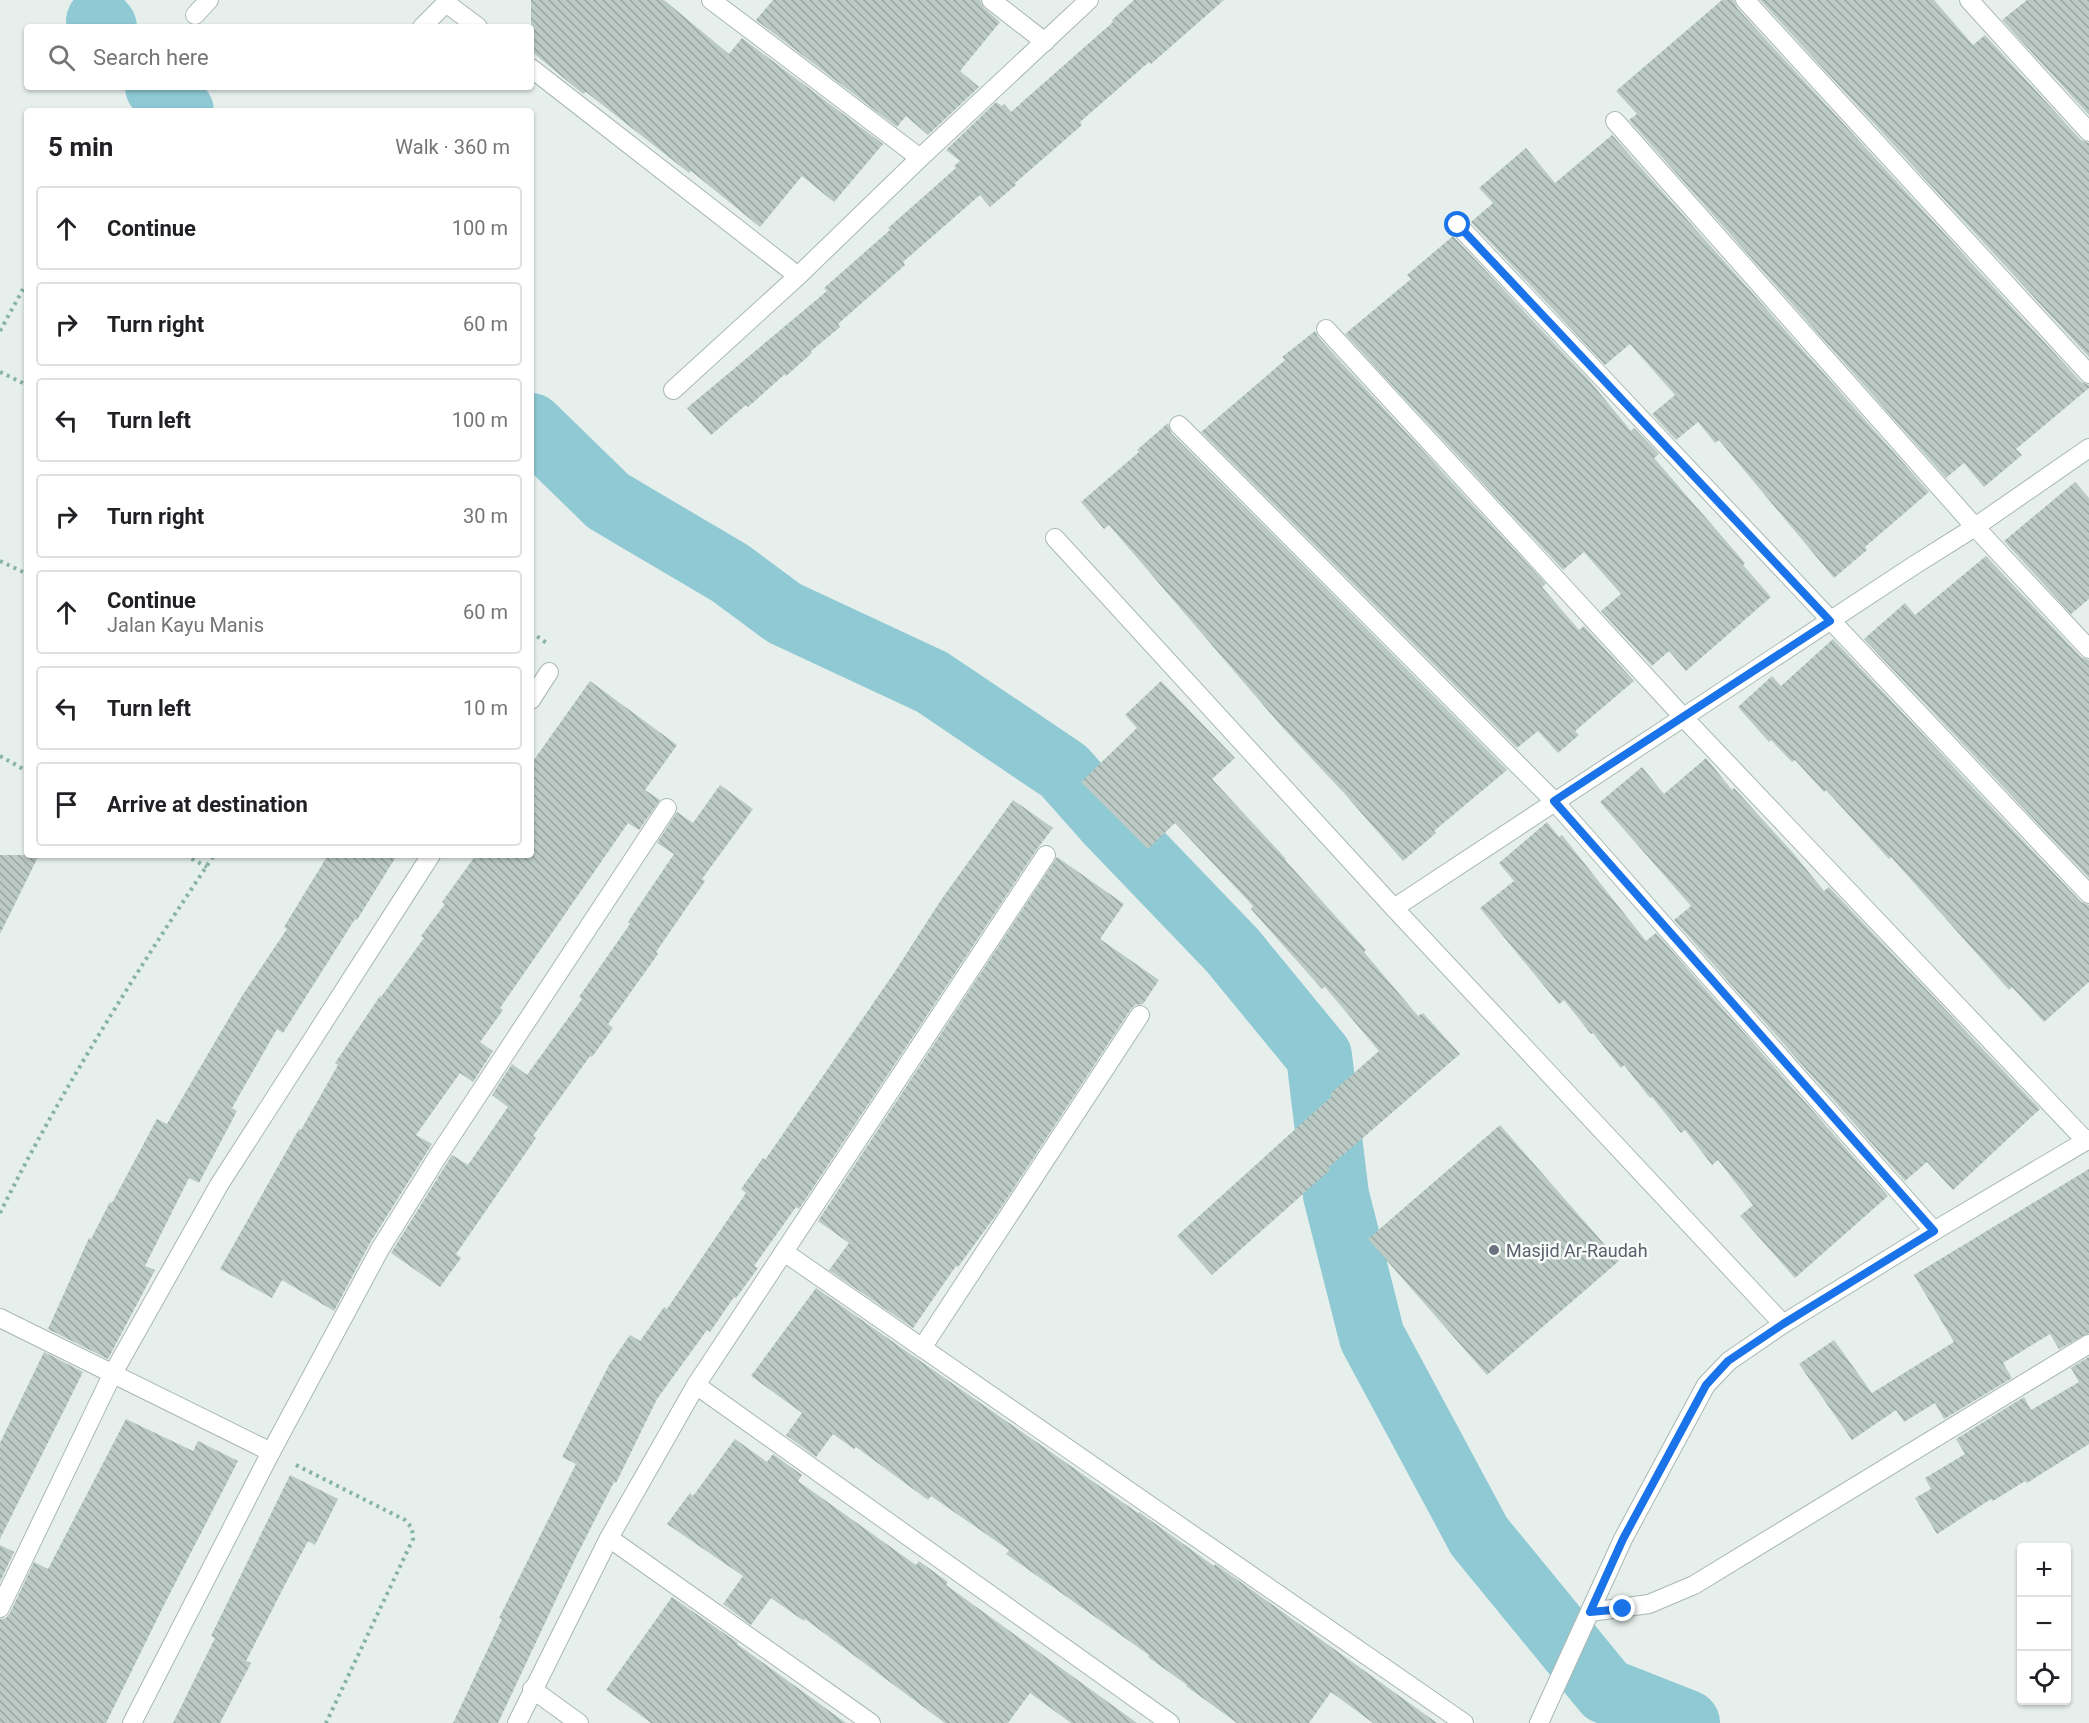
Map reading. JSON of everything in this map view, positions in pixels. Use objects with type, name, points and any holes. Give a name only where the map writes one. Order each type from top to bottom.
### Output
[{"type":"street","points":[[195,15],[209,0]]},
{"type":"street","points":[[711,0],[920,158]]},
{"type":"street","points":[[991,0],[1045,42]]},
{"type":"street","points":[[673,390],[798,276],[1089,0]]},
{"type":"street","points":[[1745,0],[2089,374]]},
{"type":"street","points":[[1969,0],[2089,132]]},
{"type":"street","points":[[425,24],[447,1],[474,24]]},
{"type":"street","points":[[534,70],[798,276]]},
{"type":"street","points":[[1615,121],[1976,527],[2089,649]]},
{"type":"street","points":[[1458,225],[2089,894]]},
{"type":"street","points":[[1326,329],[1684,718],[2087,1140],[1934,1231],[1783,1324],[1728,1361],[1706,1385],[1623,1539],[1539,1723]]},
{"type":"street","points":[[1179,425],[1554,801],[1934,1231]]},
{"type":"street","points":[[1394,908],[1554,801],[1976,527],[2089,448]]},
{"type":"street","points":[[1056,538],[1394,908],[1783,1324]]},
{"type":"street","points":[[534,695],[549,672]]},
{"type":"street","points":[[132,1723],[271,1452],[386,1240],[438,1156],[667,808]]},
{"type":"street","points":[[517,1723],[609,1539],[696,1385],[1046,855]]},
{"type":"street","points":[[0,1608],[112,1375],[219,1185],[429,858]]},
{"type":"street","points":[[922,1348],[1140,1015]]},
{"type":"street","points":[[784,1252],[1464,1723]]},
{"type":"street","points":[[0,1318],[271,1452]]},
{"type":"street","points":[[1590,1612],[1649,1604],[1694,1585],[2089,1344]]},
{"type":"street","points":[[696,1385],[1170,1723]]},
{"type":"street","points":[[609,1539],[871,1723]]},
{"type":"street","points":[[532,1689],[579,1723]]},
{"type":"path","points":[[0,331],[24,287]]},
{"type":"path","points":[[0,372],[24,384]]},
{"type":"path","points":[[0,561],[24,573]]},
{"type":"path","points":[[0,756],[24,769]]},
{"type":"path","points":[[190,858],[207,867]]},
{"type":"path","points":[[0,1213],[31,1150],[115,1006],[212,858]]},
{"type":"path","points":[[271,1452],[405,1520],[412,1528],[413,1539],[326,1723]]},
{"type":"building","points":[[531,0],[664,0],[729,54],[742,38],[883,144],[834,202],[802,176],[760,227],[691,171],[689,173],[586,92],[583,94],[534,53],[534,24],[531,24]]},
{"type":"building","points":[[773,0],[980,0],[984,8],[1000,22],[960,71],[979,87],[928,135],[906,116],[897,127],[756,20]]},
{"type":"building","points":[[1134,0],[1224,0],[1080,122],[1082,125],[990,207],[980,195],[903,262],[905,265],[838,324],[840,327],[810,352],[812,353],[711,435],[687,408],[827,291],[824,288],[956,168],[954,166],[960,161],[946,150],[996,102],[1002,106],[1004,104],[1011,112],[1113,22],[1112,20]]},
{"type":"building","points":[[1722,0],[1734,0],[1737,8],[2081,382],[2089,385],[2089,388],[2016,449],[2022,455],[1984,487],[1964,463],[1946,478],[1629,120],[1637,114],[1616,91]]},
{"type":"building","points":[[1760,0],[1934,0],[1973,45],[1985,35],[2081,140],[2089,143],[2089,357]]},
{"type":"building","points":[[2027,0],[2089,0],[2089,115],[2002,20]]},
{"type":"building","points":[[1612,135],[1929,492],[1865,547],[1867,550],[1834,578],[1719,440],[1715,443],[1698,422],[1676,440],[1652,414],[1675,395],[1630,344],[1605,365],[1471,222],[1493,203],[1479,188],[1526,148],[1555,183]]},
{"type":"building","points":[[1453,236],[1588,379],[1631,431],[1634,428],[1659,454],[1654,458],[1745,563],[1743,565],[1771,597],[1686,671],[1669,651],[1652,666],[1601,611],[1621,594],[1584,552],[1563,570],[1345,334],[1411,279],[1407,275]]},
{"type":"building","points":[[1315,331],[1318,337],[1546,584],[1542,587],[1579,630],[1584,626],[1634,681],[1575,731],[1579,735],[1558,753],[1538,731],[1517,748],[1201,432],[1285,360],[1282,357]]},
{"type":"building","points":[[1168,423],[1171,433],[1507,770],[1434,831],[1436,833],[1403,861],[1283,728],[1109,525],[1104,529],[1081,502],[1139,452],[1137,450]]},
{"type":"building","points":[[2075,482],[2089,498],[2089,599],[2071,614],[2004,541]]},
{"type":"building","points":[[1986,556],[2081,657],[2089,660],[2089,878],[1864,639],[1905,603],[1915,615]]},
{"type":"building","points":[[1833,639],[2081,902],[2089,905],[2089,982],[2044,1022],[2012,987],[2009,990],[1891,857],[1889,859],[1826,790],[1824,792],[1795,760],[1792,762],[1771,740],[1769,742],[1738,707],[1772,676],[1781,686]]},
{"type":"building","points":[[590,681],[677,745],[645,790],[660,800],[639,830],[628,823],[500,1008],[503,1010],[480,1042],[493,1051],[473,1082],[460,1073],[416,1135],[432,1144],[370,1243],[334,1311],[282,1280],[272,1298],[220,1269],[338,1065],[335,1063],[380,996],[424,938],[421,936],[445,904],[442,902],[474,858],[534,858],[534,760]]},
{"type":"building","points":[[1161,681],[1235,758],[1212,779],[1366,950],[1364,952],[1418,1016],[1423,1013],[1460,1054],[1328,1168],[1330,1170],[1212,1275],[1177,1236],[1379,1051],[1325,987],[1322,989],[1251,909],[1253,906],[1175,823],[1148,849],[1081,782],[1137,728],[1125,715]]},
{"type":"building","points":[[1706,758],[1732,790],[1734,788],[1793,853],[1824,891],[1829,887],[2040,1109],[1953,1190],[1927,1162],[1905,1181],[1674,920],[1691,906],[1600,802],[1642,767],[1664,794]]},
{"type":"building","points":[[720,785],[753,809],[702,879],[705,881],[656,952],[658,954],[608,1024],[613,1028],[592,1057],[590,1056],[533,1136],[536,1138],[456,1254],[461,1258],[440,1287],[391,1253],[452,1155],[468,1165],[508,1107],[492,1095],[512,1064],[527,1075],[582,999],[579,997],[630,924],[628,922],[674,854],[657,843],[677,812],[693,823]]},
{"type":"building","points":[[1013,800],[1053,828],[799,1209],[796,1207],[754,1266],[758,1268],[710,1332],[707,1330],[657,1399],[616,1483],[614,1482],[576,1557],[498,1723],[453,1723],[502,1619],[499,1618],[576,1464],[562,1457],[609,1365],[630,1335],[640,1341],[664,1307],[667,1309],[746,1193],[741,1189],[763,1158],[765,1160],[894,973],[941,900]]},
{"type":"building","points":[[1547,822],[1559,837],[1562,835],[1646,941],[1656,933],[1888,1196],[1795,1278],[1740,1216],[1753,1205],[1718,1160],[1712,1165],[1685,1130],[1681,1133],[1624,1065],[1621,1068],[1593,1033],[1591,1034],[1564,1000],[1559,1004],[1480,908],[1514,881],[1499,863]]},
{"type":"building","points":[[0,855],[24,855],[24,858],[38,858],[0,934]]},
{"type":"building","points":[[1057,857],[1124,904],[1100,939],[1159,980],[1143,1004],[1135,1005],[1131,1009],[996,1215],[958,1267],[956,1266],[913,1328],[829,1270],[849,1243],[818,1221]]},
{"type":"building","points":[[326,858],[395,858],[283,1033],[277,1029],[232,1108],[237,1111],[199,1183],[189,1178],[145,1266],[155,1270],[108,1359],[48,1329],[89,1238],[91,1239],[110,1202],[112,1203],[157,1119],[167,1124],[242,996],[287,929],[284,927]]},
{"type":"building","name":"Masjid Ar-Raudah","points":[[1500,1125],[1619,1261],[1487,1375],[1368,1239]]},
{"type":"building","points":[[2089,1169],[2089,1333],[2059,1349],[2050,1334],[2003,1363],[2012,1378],[1944,1419],[1935,1403],[1904,1422],[1896,1410],[1852,1440],[1799,1364],[1834,1340],[1872,1393],[1954,1342],[1914,1275]]},
{"type":"building","points":[[816,1288],[1214,1566],[1215,1564],[1437,1723],[1373,1723],[1331,1692],[1309,1723],[1237,1723],[1148,1657],[1149,1655],[1006,1554],[1009,1550],[931,1496],[928,1500],[856,1447],[854,1449],[833,1434],[816,1457],[786,1435],[802,1413],[751,1376]]},
{"type":"building","points":[[44,1352],[83,1372],[0,1539],[0,1443]]},
{"type":"building","points":[[2089,1357],[2089,1444],[2027,1483],[2025,1481],[1993,1501],[1991,1499],[1937,1534],[1915,1498],[1931,1489],[1925,1478],[1965,1454],[1956,1439],[2024,1397],[2031,1410],[2079,1382],[2071,1368]]},
{"type":"building","points":[[126,1419],[193,1451],[198,1441],[238,1461],[106,1723],[0,1723],[0,1619],[6,1618],[10,1613],[34,1562],[48,1569]]},
{"type":"building","points":[[735,1439],[767,1462],[773,1454],[802,1475],[798,1481],[916,1565],[919,1561],[948,1582],[946,1585],[1137,1723],[1071,1723],[1030,1693],[1008,1723],[945,1723],[805,1619],[804,1621],[771,1598],[751,1625],[723,1604],[743,1576],[667,1524],[690,1493],[693,1496]]},
{"type":"building","points":[[290,1475],[338,1499],[315,1545],[308,1541],[290,1575],[246,1661],[251,1663],[220,1723],[173,1723],[215,1638],[211,1636]]},
{"type":"building","points":[[0,1545],[14,1552],[0,1582]]},
{"type":"building","points":[[672,1597],[846,1723],[651,1723],[606,1690]]},
{"type":"waterway","points":[[161,90],[178,108]]},
{"type":"waterway","points":[[534,429],[608,501],[730,573],[784,613],[932,682],[1064,771],[1111,824],[1232,950],[1319,1056],[1336,1195],[1372,1337],[1479,1536],[1606,1691],[1687,1723]]},
{"type":"place","name":"Masjid Ar-Raudah","points":[[1494,1250]]},
{"type":"route","points":[[1458,225],[1830,621],[1554,801],[1934,1231],[1783,1324],[1728,1361],[1706,1385],[1623,1539],[1590,1612],[1623,1609]]}]
